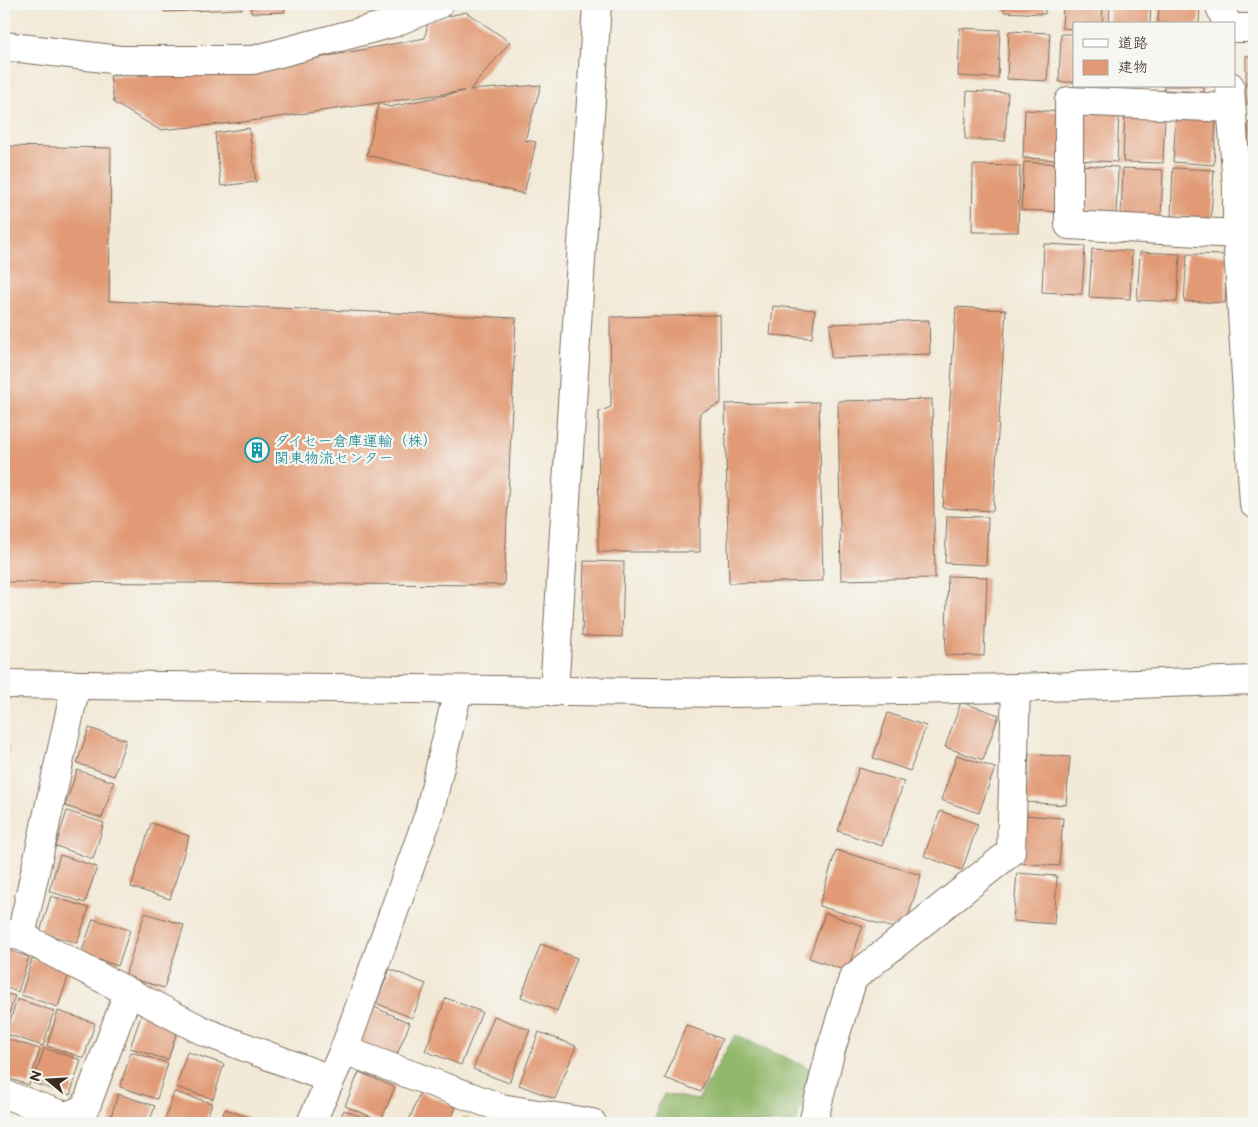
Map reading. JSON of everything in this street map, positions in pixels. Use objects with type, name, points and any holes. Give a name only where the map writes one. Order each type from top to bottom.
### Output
[{"type":"street","points":[[4,46],[120,60],[253,60],[393,23],[439,4]]},
{"type":"street","points":[[554,692],[597,4]]},
{"type":"street","points":[[1219,4],[1226,22]]},
{"type":"street","points":[[1236,28],[1254,28]]},
{"type":"street","points":[[1237,234],[1069,225],[1069,101],[1231,97],[1237,188],[1237,234],[1254,504]]},
{"type":"street","points":[[4,684],[734,693],[1016,688],[1254,680]]},
{"type":"street","points":[[76,685],[12,935],[205,1032],[330,1079]]},
{"type":"street","points":[[813,1123],[830,1053],[853,978],[1011,852],[1016,688]]},
{"type":"street","points":[[311,1123],[344,1050],[429,814],[458,690]]},
{"type":"street","points":[[4,1094],[65,1116],[85,1109],[128,993]]},
{"type":"street","points":[[344,1050],[501,1108],[592,1123]]},
{"type":"green space","points":[[735,1035],[811,1069],[796,1123],[651,1123],[664,1094],[698,1100]]},
{"type":"building","points":[[164,4],[242,4],[242,9],[164,12]]},
{"type":"building","points":[[251,4],[284,4],[285,12],[251,13]]},
{"type":"building","points":[[1005,4],[1045,4],[1045,14],[1004,12]]},
{"type":"building","points":[[1063,4],[1103,4],[1102,22],[1073,22],[1073,29],[1062,28]]},
{"type":"building","points":[[1110,4],[1151,4],[1150,22],[1109,22]]},
{"type":"building","points":[[1159,4],[1200,4],[1199,22],[1158,22]]},
{"type":"building","points":[[466,12],[510,42],[470,90],[541,85],[525,140],[536,142],[524,194],[367,155],[379,104],[390,107],[464,91],[243,122],[160,130],[114,103],[110,76],[243,72],[425,38],[428,21]]},
{"type":"building","points":[[960,28],[1000,30],[998,78],[958,76]]},
{"type":"building","points":[[1009,31],[1050,33],[1047,81],[1007,79]]},
{"type":"building","points":[[1061,34],[1073,34],[1073,82],[1059,82]]},
{"type":"building","points":[[1246,56],[1254,56],[1254,104],[1246,104]]},
{"type":"building","points":[[1164,88],[1204,88],[1204,92],[1164,90]]},
{"type":"building","points":[[967,91],[1008,93],[1005,141],[965,139]]},
{"type":"building","points":[[1025,110],[1066,112],[1063,160],[1023,158]]},
{"type":"building","points":[[1079,112],[1119,113],[1117,162],[1077,160]]},
{"type":"building","points":[[1125,113],[1165,115],[1163,163],[1123,162]]},
{"type":"building","points":[[1176,115],[1216,116],[1214,165],[1173,162]]},
{"type":"building","points":[[1248,123],[1254,123],[1254,171],[1249,171]]},
{"type":"building","points":[[249,128],[256,182],[221,186],[215,133]]},
{"type":"building","name":"ダイセー倉庫運輸（株） 関東物流センター","points":[[4,146],[111,148],[109,301],[516,318],[504,585],[4,582]]},
{"type":"building","points":[[1024,162],[1064,164],[1062,212],[1021,210]]},
{"type":"building","points":[[973,165],[1020,166],[1018,232],[972,232]]},
{"type":"building","points":[[1078,165],[1118,167],[1116,215],[1075,213]]},
{"type":"building","points":[[1123,168],[1163,170],[1161,218],[1121,216]]},
{"type":"building","points":[[1173,168],[1214,170],[1211,218],[1171,216]]},
{"type":"building","points":[[1044,244],[1085,246],[1082,294],[1042,292]]},
{"type":"building","points":[[1092,249],[1132,251],[1130,299],[1089,297]]},
{"type":"building","points":[[1140,252],[1180,254],[1177,302],[1137,300]]},
{"type":"building","points":[[1187,254],[1227,255],[1225,303],[1184,301]]},
{"type":"building","points":[[773,306],[815,310],[812,338],[770,335]]},
{"type":"building","points":[[956,307],[1006,310],[993,511],[943,508]]},
{"type":"building","points":[[720,315],[721,403],[700,413],[700,552],[598,552],[599,412],[611,407],[610,317]]},
{"type":"building","points":[[929,320],[930,354],[831,358],[830,324]]},
{"type":"building","points":[[932,399],[935,578],[841,580],[838,401]]},
{"type":"building","points":[[819,402],[823,581],[729,583],[725,404]]},
{"type":"building","points":[[947,516],[988,517],[986,565],[945,563]]},
{"type":"building","points":[[584,561],[624,562],[622,637],[582,636]]},
{"type":"building","points":[[948,576],[987,577],[984,656],[945,655]]},
{"type":"building","points":[[961,702],[999,715],[983,760],[945,747]]},
{"type":"building","points":[[888,713],[926,726],[910,771],[873,758]]},
{"type":"building","points":[[89,728],[126,740],[114,776],[77,763]]},
{"type":"building","points":[[4,745],[9,747],[4,764]]},
{"type":"building","points":[[1029,754],[1070,757],[1066,805],[1026,802]]},
{"type":"building","points":[[957,755],[995,768],[979,813],[941,800]]},
{"type":"building","points":[[859,768],[904,782],[882,846],[838,831]]},
{"type":"building","points":[[77,770],[114,782],[102,818],[65,806]]},
{"type":"building","points":[[67,811],[104,823],[93,859],[56,846]]},
{"type":"building","points":[[940,811],[978,824],[962,870],[924,856]]},
{"type":"building","points":[[1023,815],[1063,818],[1059,866],[1019,863]]},
{"type":"building","points":[[151,823],[189,836],[170,899],[131,887]]},
{"type":"building","points":[[836,850],[921,875],[904,931],[819,906]]},
{"type":"building","points":[[60,855],[97,867],[85,903],[49,891]]},
{"type":"building","points":[[1017,873],[1057,876],[1054,924],[1013,921]]},
{"type":"building","points":[[51,896],[89,908],[77,943],[40,932]]},
{"type":"building","points":[[145,913],[184,925],[164,988],[125,976]]},
{"type":"building","points":[[825,913],[863,926],[847,971],[809,958]]},
{"type":"building","points":[[93,919],[130,930],[118,966],[81,954]]},
{"type":"building","points":[[541,944],[577,958],[557,1011],[521,997]]},
{"type":"building","points":[[4,949],[29,957],[18,992],[4,987]]},
{"type":"building","points":[[32,959],[70,971],[58,1007],[21,995]]},
{"type":"building","points":[[390,969],[426,984],[412,1018],[376,1003]]},
{"type":"building","points":[[4,993],[15,996],[4,1029]]},
{"type":"building","points":[[446,998],[482,1012],[461,1065],[425,1051]]},
{"type":"building","points":[[17,999],[54,1011],[43,1046],[6,1034]]},
{"type":"building","points":[[374,1007],[410,1023],[396,1057],[360,1042]]},
{"type":"building","points":[[58,1011],[95,1023],[84,1058],[47,1046]]},
{"type":"building","points":[[142,1013],[179,1025],[168,1060],[130,1048]]},
{"type":"building","points":[[494,1016],[530,1030],[509,1083],[473,1069]]},
{"type":"building","points":[[686,1025],[722,1039],[701,1092],[665,1078]]},
{"type":"building","points":[[539,1032],[576,1046],[555,1099],[519,1085]]},
{"type":"building","points":[[4,1038],[40,1049],[29,1085],[4,1077]]},
{"type":"building","points":[[44,1048],[81,1060],[70,1095],[33,1083]]},
{"type":"building","points":[[131,1052],[168,1063],[157,1099],[120,1087]]},
{"type":"building","points":[[187,1052],[224,1064],[213,1099],[176,1087]]},
{"type":"building","points":[[359,1072],[395,1087],[381,1121],[345,1106]]},
{"type":"building","points":[[174,1092],[212,1103],[205,1123],[164,1123]]},
{"type":"building","points":[[420,1092],[456,1107],[449,1123],[408,1123]]},
{"type":"building","points":[[118,1094],[155,1106],[149,1123],[109,1123]]},
{"type":"building","points":[[225,1109],[262,1122],[220,1123]]},
{"type":"building","points":[[344,1110],[377,1123],[338,1123]]},
{"type":"building","points":[[465,1117],[481,1123],[462,1123]]},
{"type":"building","points":[[4,1118],[19,1123],[4,1123]]},
{"type":"place","name":"ダイセー倉庫運輸（株） 関東物流センター","points":[[257,450]]}]
